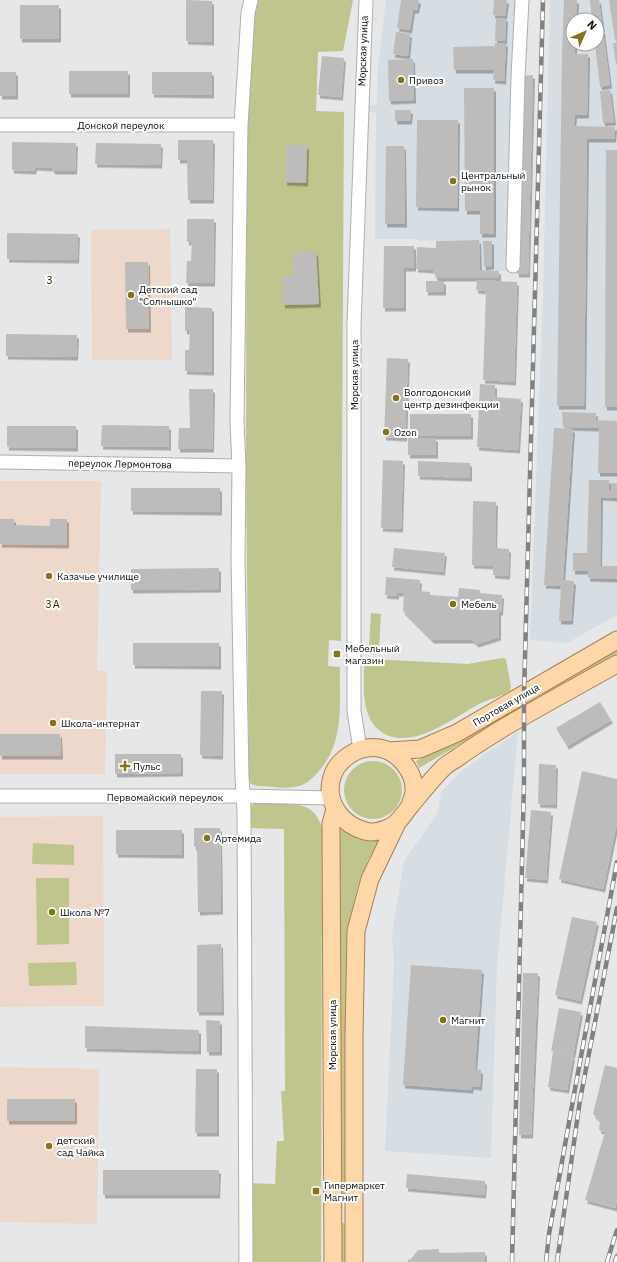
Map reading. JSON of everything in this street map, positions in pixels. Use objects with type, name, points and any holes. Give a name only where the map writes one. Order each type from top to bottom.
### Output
[{"type":"main road","name":"Портовая улица","points":[[389,751],[420,749],[457,733],[617,640]]},
{"type":"main road","name":"Портовая улица","points":[[410,806],[443,768],[481,741],[617,664]]},
{"type":"main road","points":[[354,1262],[354,1036],[356,931],[370,879],[397,823],[410,806],[414,791],[411,774],[402,760],[389,751],[378,748],[360,749],[344,758],[336,767],[331,781],[333,804],[346,822],[365,831],[376,832],[390,828],[397,823]]},
{"type":"main road","name":"Морская улица","points":[[332,1262],[331,824],[333,804]]},
{"type":"main road","points":[[332,1209],[354,1210]]},
{"type":"street","points":[[246,1262],[244,796],[242,769],[238,559],[239,466],[237,422],[241,125],[248,14],[251,0]]},
{"type":"street","name":"Морская улица","points":[[360,749],[354,711],[354,324],[366,0]]},
{"type":"street","points":[[513,266],[518,77],[522,0]]},
{"type":"street","name":"Донской переулок","points":[[0,125],[241,125]]},
{"type":"street","name":"переулок Лермонтова","points":[[0,462],[239,466]]},
{"type":"street","name":"Первомайский переулок","points":[[0,796],[244,796],[333,804]]},
{"type":"shaded area","name":"Центральный рынок","points":[[386,0],[521,0],[518,77],[534,78],[527,270],[480,270],[479,240],[419,241],[418,239],[375,239],[376,113],[368,112],[368,105],[377,105],[378,68]]},
{"type":"shaded area","points":[[550,0],[617,0],[617,615],[567,643],[530,640],[543,295]]},
{"type":"shaded area","name":"Детский сад \"Солнышко\"","points":[[170,229],[172,360],[92,360],[91,230]]},
{"type":"shaded area","name":"Казачье училище","points":[[0,481],[101,481],[97,671],[107,671],[105,774],[0,774]]},
{"type":"shaded area","points":[[518,732],[497,967],[491,1158],[385,1151],[394,964],[392,935],[404,861],[437,814],[441,793],[457,775],[486,753]]},
{"type":"shaded area","name":"Школа №7","points":[[103,816],[104,1006],[0,1007],[0,817]]},
{"type":"shaded area","name":"детский сад Чайка","points":[[0,1067],[99,1069],[97,1224],[0,1222]]},
{"type":"green space","points":[[250,0],[353,0],[343,51],[318,52],[316,111],[344,112],[341,641],[329,640],[328,666],[340,667],[339,722],[333,747],[319,771],[305,784],[289,788],[257,786],[251,784],[249,779],[246,465],[247,10]]},
{"type":"green space","points":[[371,613],[381,614],[379,649],[369,648]]},
{"type":"green space","points":[[617,646],[617,654],[544,696],[540,690]]},
{"type":"green space","points":[[502,658],[506,659],[511,687],[510,691],[479,704],[435,729],[423,734],[398,738],[380,731],[370,719],[364,696],[364,670],[366,663],[371,659],[468,664]]},
{"type":"green space","points":[[504,711],[508,712],[507,717],[419,768],[416,761]]},
{"type":"green space","points":[[367,761],[379,761],[394,769],[402,784],[402,796],[394,811],[379,819],[367,819],[352,811],[344,796],[344,784],[352,769]]},
{"type":"green space","points":[[255,803],[285,803],[300,805],[315,814],[322,827],[321,1262],[249,1262],[249,1183],[275,1184],[277,1141],[284,1141],[281,1091],[285,1091],[284,829],[248,828],[249,810]]},
{"type":"green space","points":[[341,830],[359,839],[378,841],[368,860],[358,886],[347,930],[345,1203],[339,1202],[339,831]]},
{"type":"green space","points":[[33,843],[74,845],[74,865],[32,864]]},
{"type":"green space","points":[[36,878],[69,878],[69,944],[37,945]]},
{"type":"green space","points":[[76,962],[77,985],[29,986],[28,963]]},
{"type":"green space","points":[[339,1223],[345,1223],[346,1262],[339,1262]]},
{"type":"building","points":[[186,0],[212,1],[212,42],[186,41]]},
{"type":"building","points":[[401,0],[419,0],[417,10],[413,10],[410,30],[397,28]]},
{"type":"building","points":[[494,0],[507,0],[505,16],[493,15]]},
{"type":"building","points":[[564,0],[577,0],[576,12],[565,12],[565,52],[588,54],[587,115],[575,115],[574,126],[615,127],[614,139],[587,139],[584,406],[557,406]]},
{"type":"building","points":[[590,0],[599,0],[601,12],[591,12]]},
{"type":"building","points":[[609,0],[617,0],[617,39],[615,40]]},
{"type":"building","points":[[20,5],[59,5],[59,39],[20,39]]},
{"type":"building","points":[[496,18],[506,18],[505,41],[495,41]]},
{"type":"building","points":[[396,32],[410,34],[408,56],[393,54]]},
{"type":"building","points":[[495,43],[506,43],[504,81],[493,80],[494,70],[454,70],[453,47],[494,46],[494,56]]},
{"type":"building","points":[[613,43],[617,43],[617,64],[616,64]]},
{"type":"building","points":[[605,46],[610,85],[600,87],[596,52],[605,52]]},
{"type":"building","points":[[322,56],[344,58],[341,97],[318,95]]},
{"type":"building","name":"Привоз","points":[[413,59],[414,100],[389,101],[388,60]]},
{"type":"building","points":[[69,71],[128,71],[128,94],[69,94]]},
{"type":"building","points":[[0,72],[16,72],[16,96],[0,96]]},
{"type":"building","points":[[152,72],[212,72],[212,95],[152,94]]},
{"type":"building","points":[[533,75],[528,274],[517,274],[522,76]]},
{"type":"building","points":[[464,88],[494,88],[494,234],[480,234],[480,211],[465,211]]},
{"type":"building","points":[[610,90],[614,122],[603,123],[600,91]]},
{"type":"building","points":[[395,110],[411,110],[410,121],[395,121]]},
{"type":"building","points":[[417,120],[458,120],[457,208],[416,207]]},
{"type":"building","points":[[178,140],[213,140],[212,200],[188,200],[187,160],[178,160]]},
{"type":"building","points":[[12,142],[76,143],[75,171],[53,171],[52,168],[35,167],[34,171],[12,170]]},
{"type":"building","points":[[96,143],[161,144],[160,165],[95,164]]},
{"type":"building","points":[[286,145],[307,146],[306,183],[285,182]]},
{"type":"building","points":[[386,146],[404,146],[405,224],[385,224]]},
{"type":"building","points":[[606,150],[617,150],[617,407],[605,407]]},
{"type":"building","points":[[187,219],[214,219],[213,283],[186,283],[187,261],[191,261],[192,242],[187,242]]},
{"type":"building","points":[[7,233],[78,234],[77,260],[7,259]]},
{"type":"building","points":[[479,240],[480,270],[499,271],[499,278],[436,278],[433,270],[416,269],[417,247],[436,248],[436,241]]},
{"type":"building","points":[[483,241],[492,241],[492,266],[484,267]]},
{"type":"building","points":[[384,246],[414,246],[414,268],[404,268],[404,308],[383,308]]},
{"type":"building","points":[[316,252],[319,304],[283,305],[282,277],[293,276],[292,253]]},
{"type":"building","points":[[125,262],[148,262],[149,329],[126,329]]},
{"type":"building","points":[[477,280],[517,282],[514,382],[483,380],[486,291],[476,290]]},
{"type":"building","points":[[426,281],[444,281],[444,292],[426,292]]},
{"type":"building","points":[[185,307],[212,308],[212,372],[185,371],[185,350],[189,350],[190,331],[185,331]]},
{"type":"building","points":[[6,334],[77,335],[76,357],[6,356]]},
{"type":"building","name":"Волгодонский центр дезинфекции","points":[[387,358],[408,359],[405,438],[384,437]]},
{"type":"building","points":[[480,384],[495,385],[495,397],[521,399],[518,450],[477,447]]},
{"type":"building","points":[[189,389],[213,389],[212,449],[178,449],[179,428],[190,428]]},
{"type":"building","points":[[562,412],[596,413],[595,420],[617,421],[617,473],[598,473],[599,428],[563,427]]},
{"type":"building","points":[[410,414],[471,414],[471,436],[410,436]]},
{"type":"building","points":[[102,425],[169,426],[169,447],[101,446]]},
{"type":"building","points":[[7,426],[76,426],[76,448],[7,447]]},
{"type":"building","points":[[554,428],[573,429],[563,580],[574,581],[571,621],[559,621],[561,586],[544,585]]},
{"type":"building","points":[[408,438],[436,438],[436,455],[408,455]]},
{"type":"building","points":[[383,460],[403,461],[401,529],[381,528]]},
{"type":"building","points":[[418,461],[470,463],[470,478],[418,476]]},
{"type":"building","points":[[589,480],[609,480],[609,490],[611,490],[611,483],[617,483],[617,498],[601,497],[600,566],[617,566],[617,579],[588,578],[588,571],[573,571],[573,553],[587,553]]},
{"type":"building","points":[[131,488],[220,488],[220,512],[131,511]]},
{"type":"building","points":[[473,501],[496,502],[495,548],[509,549],[508,576],[493,575],[493,566],[472,565]]},
{"type":"building","points":[[0,519],[14,519],[14,525],[50,526],[50,519],[67,519],[67,545],[0,544]]},
{"type":"building","points":[[394,548],[445,553],[443,572],[392,567]]},
{"type":"building","points":[[219,568],[219,589],[131,590],[131,569]]},
{"type":"building","name":"Мебель","points":[[386,577],[420,580],[419,591],[430,592],[430,595],[458,597],[459,588],[480,590],[480,593],[502,595],[501,612],[499,612],[499,637],[477,644],[472,640],[432,640],[403,611],[404,593],[397,593],[397,596],[385,595]]},
{"type":"building","points":[[133,643],[219,643],[219,666],[133,665]]},
{"type":"building","points":[[201,691],[222,691],[221,756],[200,755]]},
{"type":"building","points":[[600,702],[611,720],[567,746],[556,728]]},
{"type":"building","points":[[0,734],[60,734],[61,756],[0,756]]},
{"type":"building","points":[[115,754],[181,754],[181,773],[115,774]]},
{"type":"building","points":[[539,764],[556,765],[555,805],[538,804]]},
{"type":"building","points":[[582,771],[617,779],[617,822],[603,889],[559,879]]},
{"type":"building","points":[[531,810],[551,812],[546,880],[525,878]]},
{"type":"building","points":[[194,828],[220,828],[221,911],[198,912],[197,847],[194,847]]},
{"type":"building","points":[[116,830],[182,830],[182,855],[116,854]]},
{"type":"building","points":[[572,917],[597,922],[580,1001],[555,995]]},
{"type":"building","points":[[221,944],[222,1012],[197,1012],[197,945]]},
{"type":"building","name":"Магнит","points":[[411,965],[482,970],[475,1069],[481,1070],[480,1087],[472,1086],[471,1090],[403,1085]]},
{"type":"building","points":[[523,973],[538,973],[531,1135],[519,1135]]},
{"type":"building","points":[[559,1008],[581,1012],[573,1055],[551,1051]]},
{"type":"building","points":[[206,1020],[220,1021],[220,1052],[207,1052]]},
{"type":"building","points":[[85,1026],[199,1030],[199,1051],[85,1048]]},
{"type":"building","points":[[553,1052],[573,1056],[567,1090],[548,1087]]},
{"type":"building","points":[[605,1065],[617,1068],[617,1200],[615,1208],[585,1200],[605,1132],[599,1130],[600,1121],[593,1114]]},
{"type":"building","points":[[196,1069],[217,1069],[217,1133],[195,1133]]},
{"type":"building","points":[[7,1099],[75,1099],[75,1121],[7,1121]]},
{"type":"building","points":[[103,1170],[219,1170],[218,1195],[103,1195]]},
{"type":"building","points":[[407,1174],[485,1181],[484,1195],[406,1188]]},
{"type":"building","points":[[439,1249],[439,1253],[485,1252],[485,1262],[408,1262],[408,1260],[411,1259],[418,1250]]},
{"type":"railway","points":[[512,1262],[524,783],[524,694],[543,0]]},
{"type":"railway","points":[[546,1262],[549,1234],[617,862]]},
{"type":"railway","points":[[557,1262],[580,1100],[617,908]]},
{"type":"railway","points":[[607,1262],[617,1230]]},
{"type":"railway","points":[[615,1262],[617,1256]]},
{"type":"place","name":"Привоз","points":[[401,80]]},
{"type":"place","name":"Центральный рынок","points":[[453,181]]},
{"type":"place","name":"Детский сад \"Солнышко\"","points":[[131,295]]},
{"type":"place","name":"Волгодонский центр дезинфекции","points":[[396,398]]},
{"type":"place","name":"Ozon","points":[[386,432]]},
{"type":"place","name":"Казачье училище","points":[[49,576]]},
{"type":"place","name":"Мебель","points":[[453,604]]},
{"type":"place","name":"Мебельный магазин","points":[[337,654]]},
{"type":"place","name":"Школа-интернат","points":[[53,723]]},
{"type":"place","name":"Пульс","points":[[125,766]]},
{"type":"place","name":"Артемида","points":[[207,838]]},
{"type":"place","name":"Школа №7","points":[[52,912]]},
{"type":"place","name":"Магнит","points":[[443,1020]]},
{"type":"place","name":"детский сад Чайка","points":[[49,1146]]},
{"type":"place","name":"Гипермаркет Магнит","points":[[316,1191]]},
{"type":"district","name":"3","points":[[50,280]]},
{"type":"district","name":"3А","points":[[53,604]]}]
